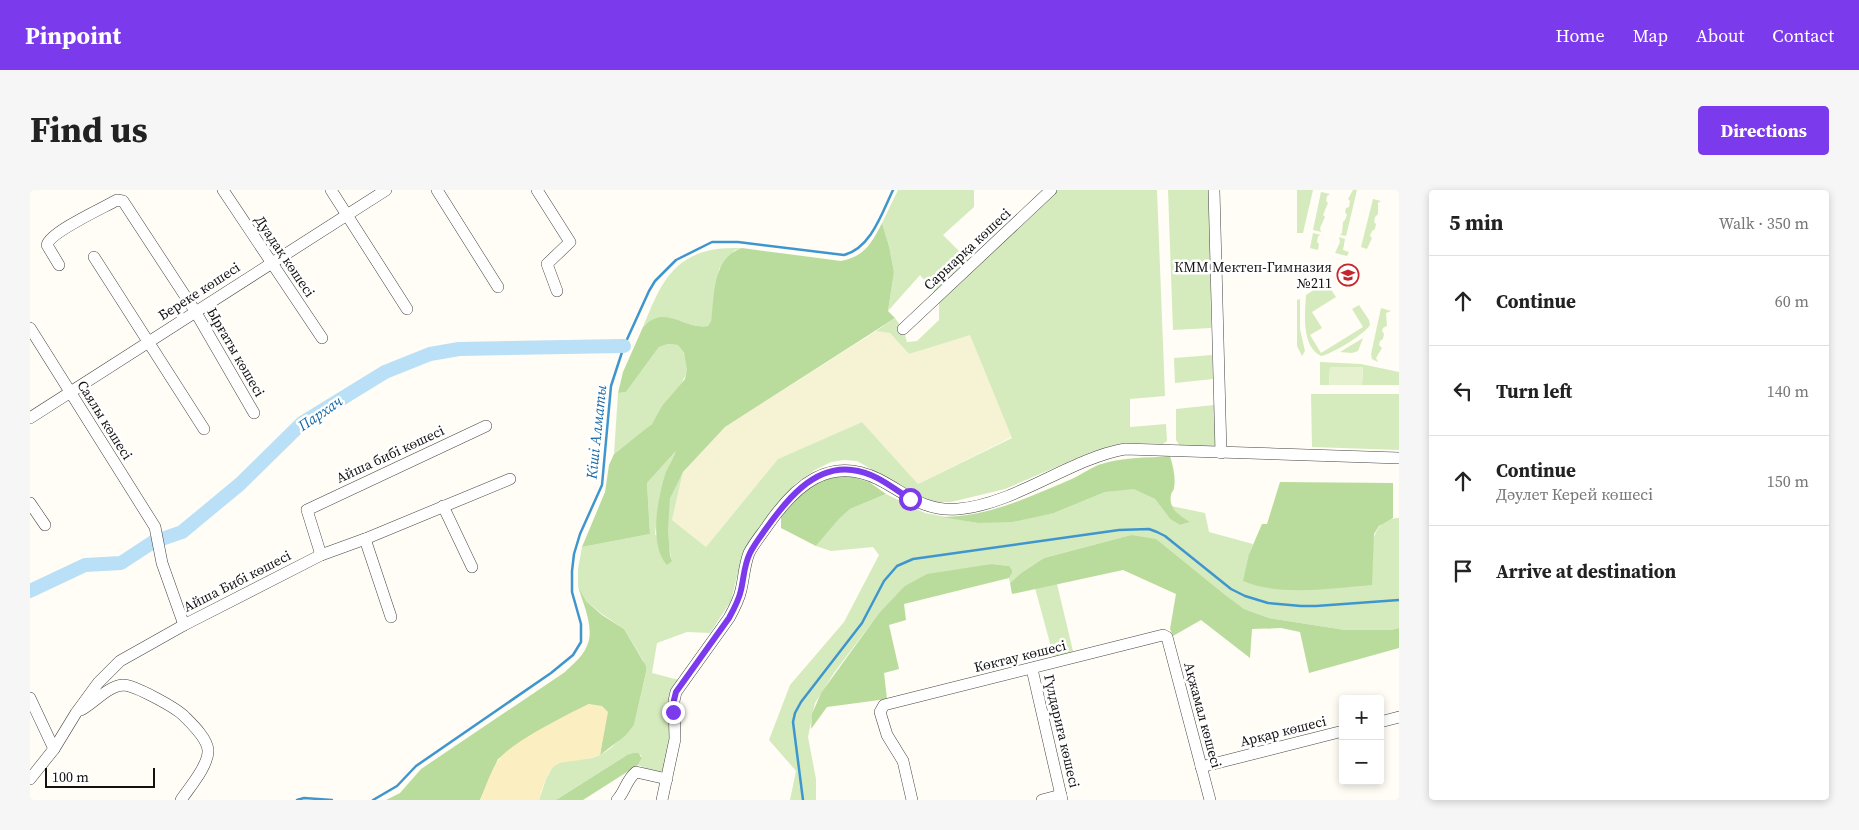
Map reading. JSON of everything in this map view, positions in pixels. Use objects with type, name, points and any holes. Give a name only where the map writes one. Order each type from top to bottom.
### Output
[{"type":"street","name":"Дуадақ көшесі","points":[[223,190],[322,338]]},
{"type":"street","points":[[331,190],[407,309]]},
{"type":"street","name":"Береке көшесі","points":[[30,418],[386,190]]},
{"type":"street","points":[[437,190],[498,287]]},
{"type":"street","points":[[537,190],[570,242],[547,264],[558,291]]},
{"type":"street","name":"Сарыарқа көшесі","points":[[903,329],[1051,190]]},
{"type":"street","points":[[1214,190],[1221,453]]},
{"type":"street","name":"Ырғаты көшесі","points":[[59,265],[47,245],[48,241],[81,218],[120,200],[195,311],[254,413]]},
{"type":"street","points":[[94,257],[204,429]]},
{"type":"street","name":"Саялы көшесі","points":[[30,328],[155,527],[162,563],[184,624]]},
{"type":"street","name":"Айша бибі көшесі","points":[[321,555],[306,510],[486,426]]},
{"type":"street","points":[[662,800],[675,739],[673,706],[676,692],[729,618],[739,598],[750,552],[782,507],[806,484],[818,476],[830,472],[853,470],[864,473],[923,505],[934,508],[957,509],[1006,496],[1116,451],[1149,449],[1399,458]]},
{"type":"street","name":"Айша Бибі көшесі","points":[[30,779],[54,749],[76,713],[98,683],[120,661],[184,624],[321,555],[510,478]]},
{"type":"street","points":[[30,503],[45,525]]},
{"type":"street","points":[[443,506],[472,567]]},
{"type":"street","points":[[365,538],[392,617]]},
{"type":"street","name":"Көктау көшесі","points":[[912,800],[903,761],[885,729],[880,712],[882,707],[887,704],[1163,635],[1167,637]]},
{"type":"street","name":"Ақжамал көшесі","points":[[1167,637],[1210,800]]},
{"type":"street","name":"Гүлдариға көшесі","points":[[1032,669],[1062,797]]},
{"type":"street","points":[[76,713],[111,689],[124,685],[139,689],[183,715],[203,738],[208,750],[204,766],[181,800]]},
{"type":"street","points":[[30,698],[54,749]]},
{"type":"street","points":[[1384,721],[1399,717]]},
{"type":"street","name":"Арқар көшесі","points":[[1200,767],[1339,732]]},
{"type":"street","points":[[616,800],[622,794],[629,779],[636,772],[667,779]]},
{"type":"street","points":[[1042,800],[1062,797]]},
{"type":"shaded area","points":[[876,331],[890,332],[909,354],[970,334],[1012,437],[918,484],[862,422],[778,459],[706,547],[672,520],[683,472],[725,427]]},
{"type":"green space","points":[[898,190],[974,190],[974,207],[943,235],[968,260],[934,292],[920,275],[888,311],[894,272],[882,223]]},
{"type":"green space","points":[[1055,190],[1157,190],[1165,396],[1130,399],[1130,427],[1166,424],[1167,441],[1163,444],[1123,443],[1091,452],[1005,489],[951,502],[936,502],[920,497],[857,461],[831,462],[815,470],[796,483],[756,534],[742,556],[731,601],[710,633],[687,632],[657,643],[652,673],[679,680],[669,702],[668,708],[672,733],[663,771],[657,773],[638,765],[642,758],[641,755],[627,755],[556,800],[539,800],[546,779],[553,766],[560,762],[592,758],[600,755],[611,748],[634,725],[646,672],[643,660],[624,629],[586,601],[578,586],[578,569],[582,547],[650,534],[647,483],[678,449],[667,471],[660,494],[655,534],[672,561],[669,547],[668,511],[671,494],[683,472],[672,520],[706,547],[778,459],[862,422],[918,484],[1012,438],[970,335],[909,354],[890,333],[876,331],[895,318],[903,329],[907,342],[917,341],[939,320],[939,298]]},
{"type":"green space","points":[[1168,190],[1210,190],[1211,328],[1173,330]]},
{"type":"green space","points":[[1297,190],[1313,190],[1303,233],[1297,233]]},
{"type":"green space","points":[[1353,190],[1357,190],[1346,236],[1340,235],[1347,215],[1345,212],[1346,208],[1349,207],[1350,201],[1348,199]]},
{"type":"green space","points":[[1321,192],[1330,194],[1327,196],[1326,201],[1328,203],[1323,215],[1325,217],[1320,228],[1321,232],[1313,230]]},
{"type":"green space","points":[[1373,199],[1381,201],[1378,203],[1378,214],[1374,222],[1376,224],[1375,229],[1370,236],[1372,238],[1367,249],[1361,247]]},
{"type":"green space","points":[[882,223],[894,272],[888,311],[895,318],[725,427],[683,472],[670,498],[668,529],[672,561],[667,565],[661,556],[656,533],[656,520],[663,482],[676,451],[647,483],[650,534],[582,547],[605,492],[609,465],[614,454],[652,424],[662,406],[685,379],[687,369],[684,353],[678,345],[668,344],[659,347],[626,392],[618,393],[623,372],[643,327],[651,320],[659,317],[667,317],[699,326],[708,326],[711,321],[720,268],[732,253],[742,248],[841,261],[862,252]]},
{"type":"green space","points":[[1313,233],[1321,235],[1318,236],[1318,250],[1310,248]]},
{"type":"green space","points":[[1339,237],[1345,239],[1343,250],[1349,252],[1347,256],[1335,253],[1340,242]]},
{"type":"green space","points":[[742,248],[735,250],[719,269],[711,321],[708,326],[692,325],[667,318],[659,318],[643,327],[654,301],[667,278],[685,261],[697,254],[711,250]]},
{"type":"green space","points":[[1326,282],[1336,297],[1312,312],[1322,328],[1310,335],[1321,353],[1363,327],[1352,309],[1359,305],[1369,320],[1370,325],[1348,343],[1333,352],[1321,356],[1310,345],[1307,337],[1305,320],[1306,295]]},
{"type":"green space","points":[[1300,299],[1300,329],[1305,351],[1302,356],[1297,346],[1297,300]]},
{"type":"green space","points":[[1381,308],[1391,311],[1386,313],[1387,326],[1382,331],[1384,334],[1383,339],[1379,345],[1382,348],[1376,358],[1378,362],[1372,359],[1371,354]]},
{"type":"green space","points":[[1363,338],[1358,351],[1352,353],[1340,352]]},
{"type":"green space","points":[[668,344],[678,345],[684,354],[687,362],[685,377],[651,425],[614,454],[618,393],[626,392],[659,347]]},
{"type":"green space","points":[[1212,355],[1213,379],[1175,383],[1174,358]]},
{"type":"green space","points":[[1320,362],[1361,364],[1399,372],[1399,385],[1362,385],[1363,367],[1330,367],[1329,385],[1320,385]]},
{"type":"green space","points":[[1330,367],[1363,367],[1362,385],[1329,385]]},
{"type":"green space","points":[[1311,394],[1399,394],[1399,450],[1312,447]]},
{"type":"green space","points":[[1214,405],[1218,439],[1216,446],[1212,448],[1180,446],[1176,440],[1176,409]]},
{"type":"green space","points":[[1170,456],[1175,480],[1171,504],[1179,514],[1190,522],[1180,525],[1170,519],[1155,499],[1134,489],[1105,492],[1054,513],[1012,522],[978,523],[942,517],[976,513],[1010,504],[1058,485],[1107,462]]},
{"type":"green space","points":[[846,475],[869,482],[886,494],[850,509],[816,546],[781,528],[781,517],[801,494],[825,479]]},
{"type":"green space","points":[[1280,482],[1393,483],[1393,518],[1379,526],[1374,534],[1372,585],[1290,590],[1273,589],[1243,581],[1249,554],[1262,524],[1267,524]]},
{"type":"green space","points":[[1134,488],[1155,499],[1170,519],[1180,525],[1189,522],[1171,506],[1205,513],[1209,532],[1253,544],[1249,554],[1372,585],[1372,554],[1376,533],[1380,526],[1388,520],[1399,518],[1399,628],[1391,630],[1345,630],[1269,618],[1244,609],[1131,535],[1044,558],[1021,573],[1010,583],[1009,578],[1012,573],[1009,566],[992,564],[897,594],[879,613],[834,673],[815,703],[808,737],[816,779],[816,800],[790,800],[796,771],[769,740],[790,685],[844,622],[879,555],[873,547],[831,551],[816,546],[850,509],[886,494],[925,513],[978,523],[1054,513],[1105,492]]},
{"type":"green space","points":[[1131,535],[1156,539],[1244,609],[1269,618],[1345,630],[1391,630],[1399,628],[1399,648],[1309,673],[1300,632],[1281,628],[1252,629],[1250,658],[1201,620],[1173,636],[1170,629],[1176,594],[1123,570],[1012,594],[1010,583],[1021,573],[1044,558]]},
{"type":"green space","points":[[992,564],[1009,566],[1012,573],[1009,578],[904,604],[906,620],[889,625],[899,669],[884,673],[887,699],[827,707],[811,729],[812,714],[821,693],[879,613],[905,586],[927,574]]},
{"type":"green space","points":[[1057,584],[1073,651],[1071,654],[1054,658],[1035,588]]},
{"type":"green space","points":[[578,586],[586,601],[602,615],[624,629],[646,666],[634,725],[625,736],[600,755],[607,712],[589,704],[528,737],[498,759],[480,800],[386,800],[400,793],[421,769],[565,672],[579,658],[586,648],[590,633],[588,617]]},
{"type":"green space","points":[[638,753],[642,758],[638,765],[583,800],[556,800],[627,755]]},
{"type":"sand","points":[[589,704],[602,706],[608,712],[600,755],[560,763],[554,767],[544,784],[539,800],[480,800],[494,767],[506,752],[542,728]]},
{"type":"waterway","name":"Кіші Алматы","points":[[373,800],[397,786],[416,766],[551,673],[573,655],[581,642],[581,624],[572,592],[574,554],[580,534],[602,485],[611,386],[624,346],[655,281],[676,260],[712,242],[738,242],[844,255],[862,245],[880,219],[893,190]]},
{"type":"waterway","name":"Пархач","points":[[30,591],[85,565],[121,563],[153,542],[182,532],[240,484],[302,423],[385,372],[430,354],[459,349],[624,346]]},
{"type":"waterway","points":[[803,800],[793,722],[795,713],[801,702],[862,623],[884,581],[897,566],[913,559],[1119,530],[1149,529],[1165,536],[1231,589],[1245,596],[1268,603],[1316,606],[1399,600]]},
{"type":"waterway","name":"Кіші Алматы","points":[[297,800],[304,798],[332,800]]},
{"type":"place","name":"КММ Мектеп-Гимназия №211","points":[[1348,275]]},
{"type":"route","points":[[673,712],[676,692],[729,618],[736,605],[750,552],[782,507],[806,484],[818,476],[830,472],[853,470],[880,480],[910,499]]}]
